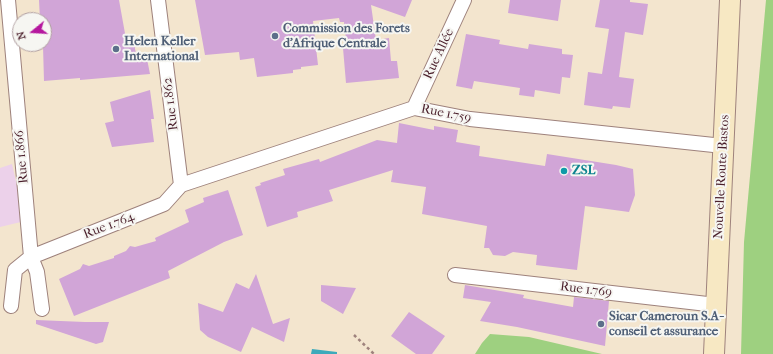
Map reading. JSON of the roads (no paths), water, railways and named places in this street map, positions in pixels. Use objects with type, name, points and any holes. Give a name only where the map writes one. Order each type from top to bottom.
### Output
[{"type":"main road","name":"Nouvelle Route Bastos","points":[[714,354],[730,0]]},
{"type":"street","name":"Rue 1.866","points":[[8,0],[31,256],[37,272],[42,309]]},
{"type":"street","name":"Rue 1.862","points":[[158,0],[180,185]]},
{"type":"street","name":"Rue Allée","points":[[414,108],[464,0]]},
{"type":"street","name":"Rue 1.759","points":[[180,185],[414,108],[470,120],[723,146]]},
{"type":"street","name":"Rue 1.764","points":[[31,256],[164,204],[180,185]]},
{"type":"street","points":[[11,306],[15,270],[31,256]]},
{"type":"street","name":"Rue 1.769","points":[[455,275],[716,305]]},
{"type":"water","points":[[312,349],[337,352],[337,354],[311,354]]},
{"type":"place","name":"Commission des Forets d'Afrique Centrale","points":[[275,36]]},
{"type":"place","name":"Helen Keller International","points":[[116,49]]},
{"type":"place","name":"ZSL","points":[[564,171]]},
{"type":"place","name":"Sicar Cameroun S.A- conseil et assurance","points":[[601,324]]}]
